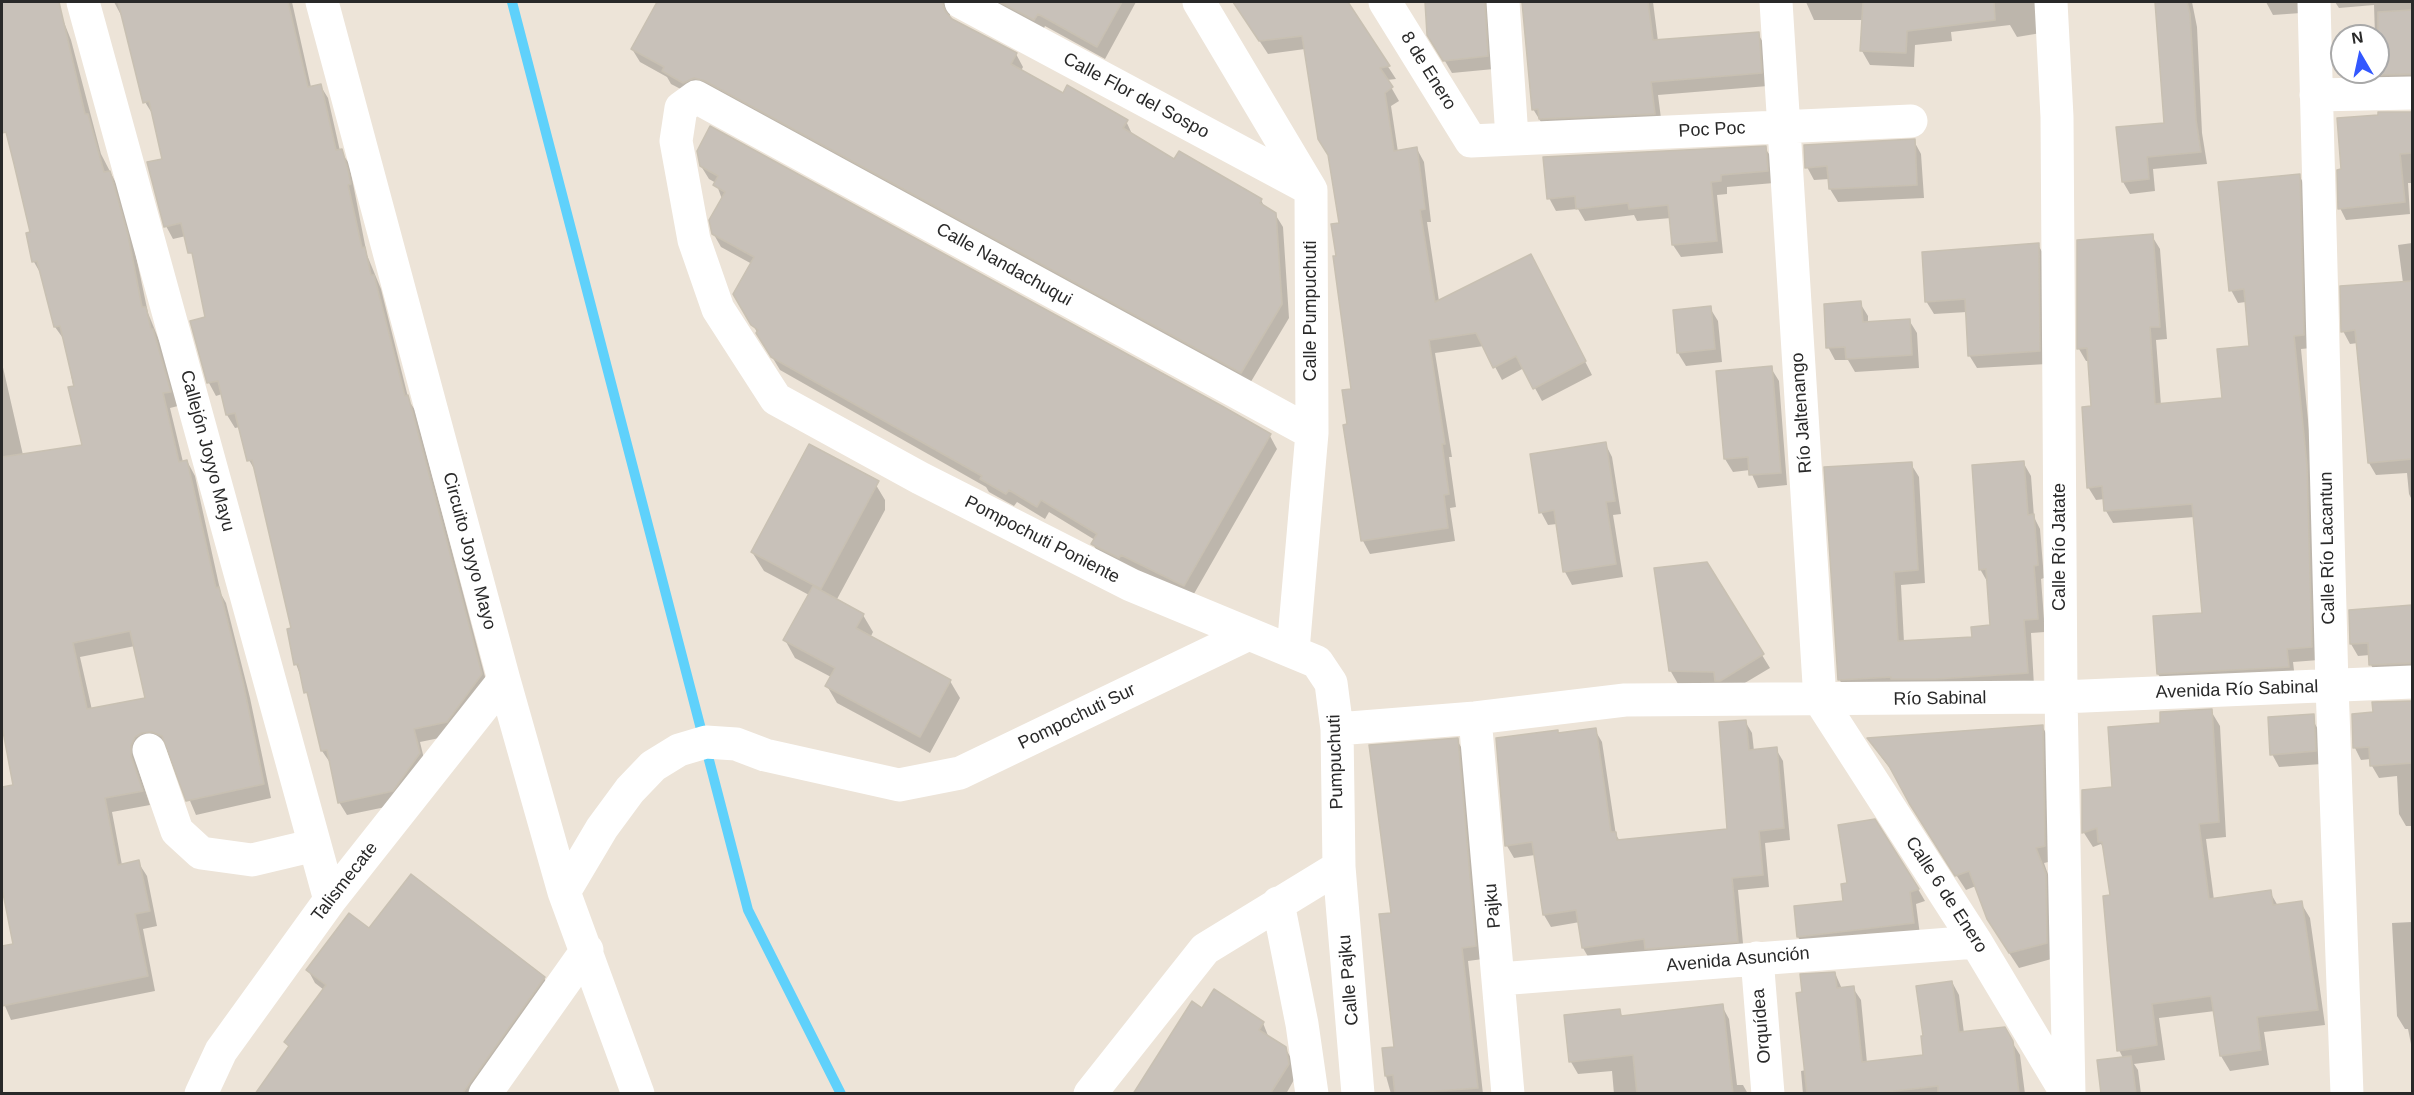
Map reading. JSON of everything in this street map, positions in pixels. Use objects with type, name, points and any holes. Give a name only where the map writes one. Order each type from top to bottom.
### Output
[{"type":"street","name":"Callejón Joyyo Mayu","points":[[83,2],[330,900]]},
{"type":"street","name":"Circuito Joyyo Mayo","points":[[322,2],[504,680],[564,892],[638,1094]]},
{"type":"street","name":"Calle Flor del Sospo","points":[[962,2],[1311,190]]},
{"type":"street","points":[[1198,2],[1311,190]]},
{"type":"street","name":"8 de Enero","points":[[1385,2],[1471,141]]},
{"type":"street","points":[[1503,2],[1512,138]]},
{"type":"street","name":"Río Jaltenango","points":[[1776,2],[1820,700]]},
{"type":"street","name":"Calle Río Jatate","points":[[2051,2],[2056,117],[2061,697],[2068,1094]]},
{"type":"street","name":"Calle Río Lacantun","points":[[2314,2],[2332,686],[2347,1094]]},
{"type":"street","points":[[2316,95],[2412,93]]},
{"type":"street","name":"Pompochuti Poniente","points":[[696,98],[681,108],[676,141],[694,240],[718,309],[776,399],[920,478],[1131,585],[1305,656]]},
{"type":"street","name":"Calle Nandachuqui","points":[[696,98],[1312,433]]},
{"type":"street","name":"Poc Poc","points":[[1471,141],[1911,121]]},
{"type":"street","name":"Calle Pumpuchuti","points":[[1305,656],[1312,433],[1311,190]]},
{"type":"street","name":"Pompochuti Sur","points":[[564,892],[602,828],[630,790],[653,766],[679,750],[706,742],[736,744],[765,755],[899,785],[960,773],[1249,634]]},
{"type":"street","name":"Pumpuchuti","points":[[1305,656],[1331,684],[1337,729],[1339,867]]},
{"type":"street","name":"Talismecate","points":[[201,1094],[221,1051],[330,900],[504,680]]},
{"type":"street","name":"Avenida Río Sabinal","points":[[2061,697],[2412,682]]},
{"type":"street","name":"Río Sabinal","points":[[1475,718],[1625,700],[2061,697]]},
{"type":"street","name":"Calle 6 de Enero","points":[[1820,700],[1976,942],[2068,1094]]},
{"type":"street","points":[[1337,729],[1475,718]]},
{"type":"street","name":"Pajku","points":[[1475,718],[1508,1094]]},
{"type":"street","points":[[149,750],[177,831],[201,853],[252,860],[315,845]]},
{"type":"street","points":[[1090,1094],[1205,949],[1339,867]]},
{"type":"street","name":"Calle Pajku","points":[[1339,867],[1358,1094]]},
{"type":"street","points":[[1278,903],[1302,1024],[1312,1094]]},
{"type":"street","name":"Avenida Asunción","points":[[1499,979],[1976,942]]},
{"type":"street","points":[[485,1094],[587,950]]},
{"type":"street","name":"Orquídea","points":[[1757,958],[1768,1094]]},
{"type":"building","points":[[2,2],[59,2],[85,114],[88,114],[104,172],[110,171],[128,235],[142,307],[146,307],[171,392],[163,393],[179,462],[187,460],[216,588],[219,587],[243,682],[264,784],[186,801],[162,736],[152,732],[142,733],[135,737],[131,746],[131,756],[143,791],[105,798],[118,865],[139,860],[150,911],[135,914],[148,976],[2,1006],[2,946],[13,944],[2,888],[2,787],[13,785],[2,726],[2,457],[82,445],[68,387],[74,386],[60,326],[54,327],[37,261],[32,262],[26,233],[30,232],[6,132],[2,133]],"holes":[[[130,631],[145,698],[87,709],[73,643]]]},
{"type":"building","points":[[118,2],[288,2],[308,87],[321,84],[336,150],[342,149],[348,170],[351,184],[348,185],[362,248],[365,247],[371,275],[374,275],[405,396],[408,395],[482,674],[447,722],[414,729],[420,753],[393,791],[338,803],[327,750],[321,751],[307,692],[304,693],[298,664],[294,665],[287,629],[291,628],[252,460],[247,461],[235,413],[226,415],[218,381],[207,383],[190,321],[205,317],[192,253],[188,253],[181,223],[164,227],[147,162],[162,159],[149,101],[143,103]]},
{"type":"building","points":[[657,2],[942,2],[945,11],[952,19],[1017,53],[1011,64],[1063,93],[1067,85],[1128,120],[1123,128],[1174,159],[1179,151],[1262,199],[1260,203],[1276,213],[1282,304],[1241,373],[705,81],[694,78],[683,83],[662,71],[664,67],[631,49]]},
{"type":"building","points":[[1000,2],[1122,2],[1097,47],[1038,14],[1034,20]]},
{"type":"building","points":[[1233,2],[1348,2],[1390,66],[1380,68],[1393,87],[1385,93],[1394,151],[1417,147],[1425,209],[1420,210],[1435,302],[1531,254],[1586,361],[1533,389],[1516,356],[1493,368],[1476,333],[1429,340],[1445,444],[1442,444],[1449,494],[1444,495],[1448,528],[1361,541],[1343,425],[1347,424],[1342,390],[1351,389],[1333,256],[1336,256],[1331,224],[1339,223],[1328,155],[1318,139],[1302,36],[1259,41]]},
{"type":"building","points":[[1425,2],[1485,2],[1488,56],[1443,61],[1427,35]]},
{"type":"building","points":[[1522,2],[1648,2],[1653,40],[1759,32],[1762,73],[1651,82],[1655,114],[1539,119],[1538,109],[1532,110]]},
{"type":"building","points":[[1863,2],[1994,2],[1995,20],[1907,31],[1906,53],[1860,51]]},
{"type":"building","points":[[2155,2],[2187,2],[2190,14],[2196,120],[2201,152],[2147,157],[2149,179],[2122,182],[2116,127],[2164,123]]},
{"type":"building","points":[[2412,10],[2412,74],[2390,75],[2390,24],[2378,24],[2378,12]]},
{"type":"building","points":[[2378,112],[2412,112],[2412,153],[2400,154],[2405,202],[2338,209],[2337,170],[2341,169],[2337,118],[2378,115]]},
{"type":"building","points":[[710,126],[1271,434],[1184,586],[1121,555],[1119,558],[1091,544],[1097,534],[1041,500],[1037,507],[1009,490],[1006,494],[980,479],[982,476],[771,357],[756,333],[758,330],[751,325],[733,294],[754,257],[712,234],[709,220],[725,192],[713,185],[718,176],[700,166],[697,151]]},
{"type":"building","points":[[1915,139],[1917,185],[1829,189],[1827,166],[1805,168],[1804,145]]},
{"type":"building","points":[[1766,146],[1768,171],[1721,175],[1721,181],[1711,182],[1717,241],[1672,245],[1668,205],[1629,209],[1628,203],[1576,209],[1575,196],[1547,199],[1543,157]]},
{"type":"building","points":[[2300,174],[2304,335],[2294,336],[2307,466],[2312,647],[2287,649],[2289,667],[2157,674],[2153,616],[2202,613],[2192,504],[2104,511],[2102,486],[2087,488],[2082,407],[2091,406],[2087,348],[2077,349],[2077,240],[2153,234],[2160,327],[2150,327],[2155,404],[2222,398],[2217,349],[2249,346],[2244,289],[2229,291],[2218,182]]},
{"type":"building","points":[[2039,243],[2040,351],[1968,356],[1965,299],[1925,302],[1922,252]]},
{"type":"building","points":[[2412,281],[2412,459],[2368,463],[2355,330],[2341,332],[2340,286]]},
{"type":"building","points":[[1861,301],[1863,322],[1910,319],[1912,355],[1846,359],[1845,347],[1826,348],[1824,304]]},
{"type":"building","points":[[1711,306],[1715,349],[1677,353],[1673,310]]},
{"type":"building","points":[[1772,366],[1781,473],[1749,475],[1748,457],[1724,459],[1716,371]]},
{"type":"building","points":[[1606,442],[1615,501],[1606,502],[1616,564],[1563,572],[1554,510],[1539,513],[1530,454]]},
{"type":"building","points":[[809,444],[879,481],[821,589],[751,552]]},
{"type":"building","points":[[2024,461],[2028,515],[2034,514],[2038,565],[2034,566],[2038,619],[2024,620],[2028,673],[1936,679],[1891,679],[1891,677],[1838,680],[1824,467],[1912,462],[1918,570],[1894,572],[1898,641],[1972,637],[1971,627],[1990,625],[1986,569],[1979,570],[1972,465]]},
{"type":"building","points":[[1707,562],[1764,654],[1720,681],[1715,681],[1714,672],[1669,671],[1654,568]]},
{"type":"building","points":[[813,586],[864,614],[856,628],[951,680],[920,737],[825,686],[835,668],[783,640]]},
{"type":"building","points":[[2412,605],[2412,663],[2369,665],[2368,643],[2350,644],[2349,610]]},
{"type":"building","points":[[2412,701],[2412,763],[2370,766],[2369,747],[2353,748],[2352,714],[2373,712],[2372,702]]},
{"type":"building","points":[[2212,709],[2219,822],[2199,824],[2209,899],[2271,890],[2273,905],[2302,901],[2318,1010],[2257,1017],[2261,1050],[2220,1056],[2211,996],[2152,1004],[2157,1045],[2117,1051],[2103,896],[2110,895],[2102,842],[2098,842],[2097,828],[2082,833],[2082,790],[2112,787],[2108,727],[2160,723],[2160,712]]},
{"type":"building","points":[[2314,714],[2316,751],[2270,755],[2268,717]]},
{"type":"building","points":[[1746,720],[1749,750],[1777,747],[1784,828],[1759,831],[1763,875],[1732,878],[1738,942],[1645,949],[1644,939],[1582,948],[1576,910],[1543,915],[1532,842],[1505,846],[1496,738],[1596,728],[1611,832],[1616,832],[1617,840],[1727,829],[1719,722]]},
{"type":"building","points":[[2043,725],[2045,846],[2036,848],[2046,874],[2047,943],[2009,953],[1987,919],[1969,871],[1955,876],[1909,803],[1889,766],[1867,738]]},
{"type":"building","points":[[1458,738],[1476,946],[1462,948],[1478,1088],[1395,1094],[1393,1075],[1385,1076],[1382,1048],[1394,1047],[1379,914],[1391,913],[1369,745]]},
{"type":"building","points":[[1875,819],[1919,889],[1910,892],[1914,923],[1797,937],[1794,906],[1843,901],[1841,884],[1847,883],[1838,825]]},
{"type":"building","points":[[411,874],[545,977],[472,1080],[462,1094],[255,1094],[289,1046],[284,1042],[326,985],[306,970],[349,913],[369,928]]},
{"type":"building","points":[[1835,972],[1837,988],[1854,986],[1862,1062],[1923,1055],[1921,1036],[1923,1036],[1916,986],[1952,981],[1959,1032],[2005,1027],[2013,1041],[2019,1094],[1938,1094],[1938,1086],[1868,1094],[1807,1094],[1796,993],[1802,992],[1800,974]]},
{"type":"building","points":[[1214,989],[1264,1022],[1259,1030],[1286,1047],[1289,1064],[1270,1094],[1133,1094],[1192,1001],[1202,1008]]},
{"type":"building","points":[[1723,1004],[1733,1094],[1637,1094],[1633,1055],[1569,1062],[1564,1015],[1620,1009],[1621,1016]]},
{"type":"building","points":[[2131,1056],[2136,1094],[2101,1094],[2097,1060]]},
{"type":"waterway","points":[[512,2],[748,910],[841,1094]]}]
